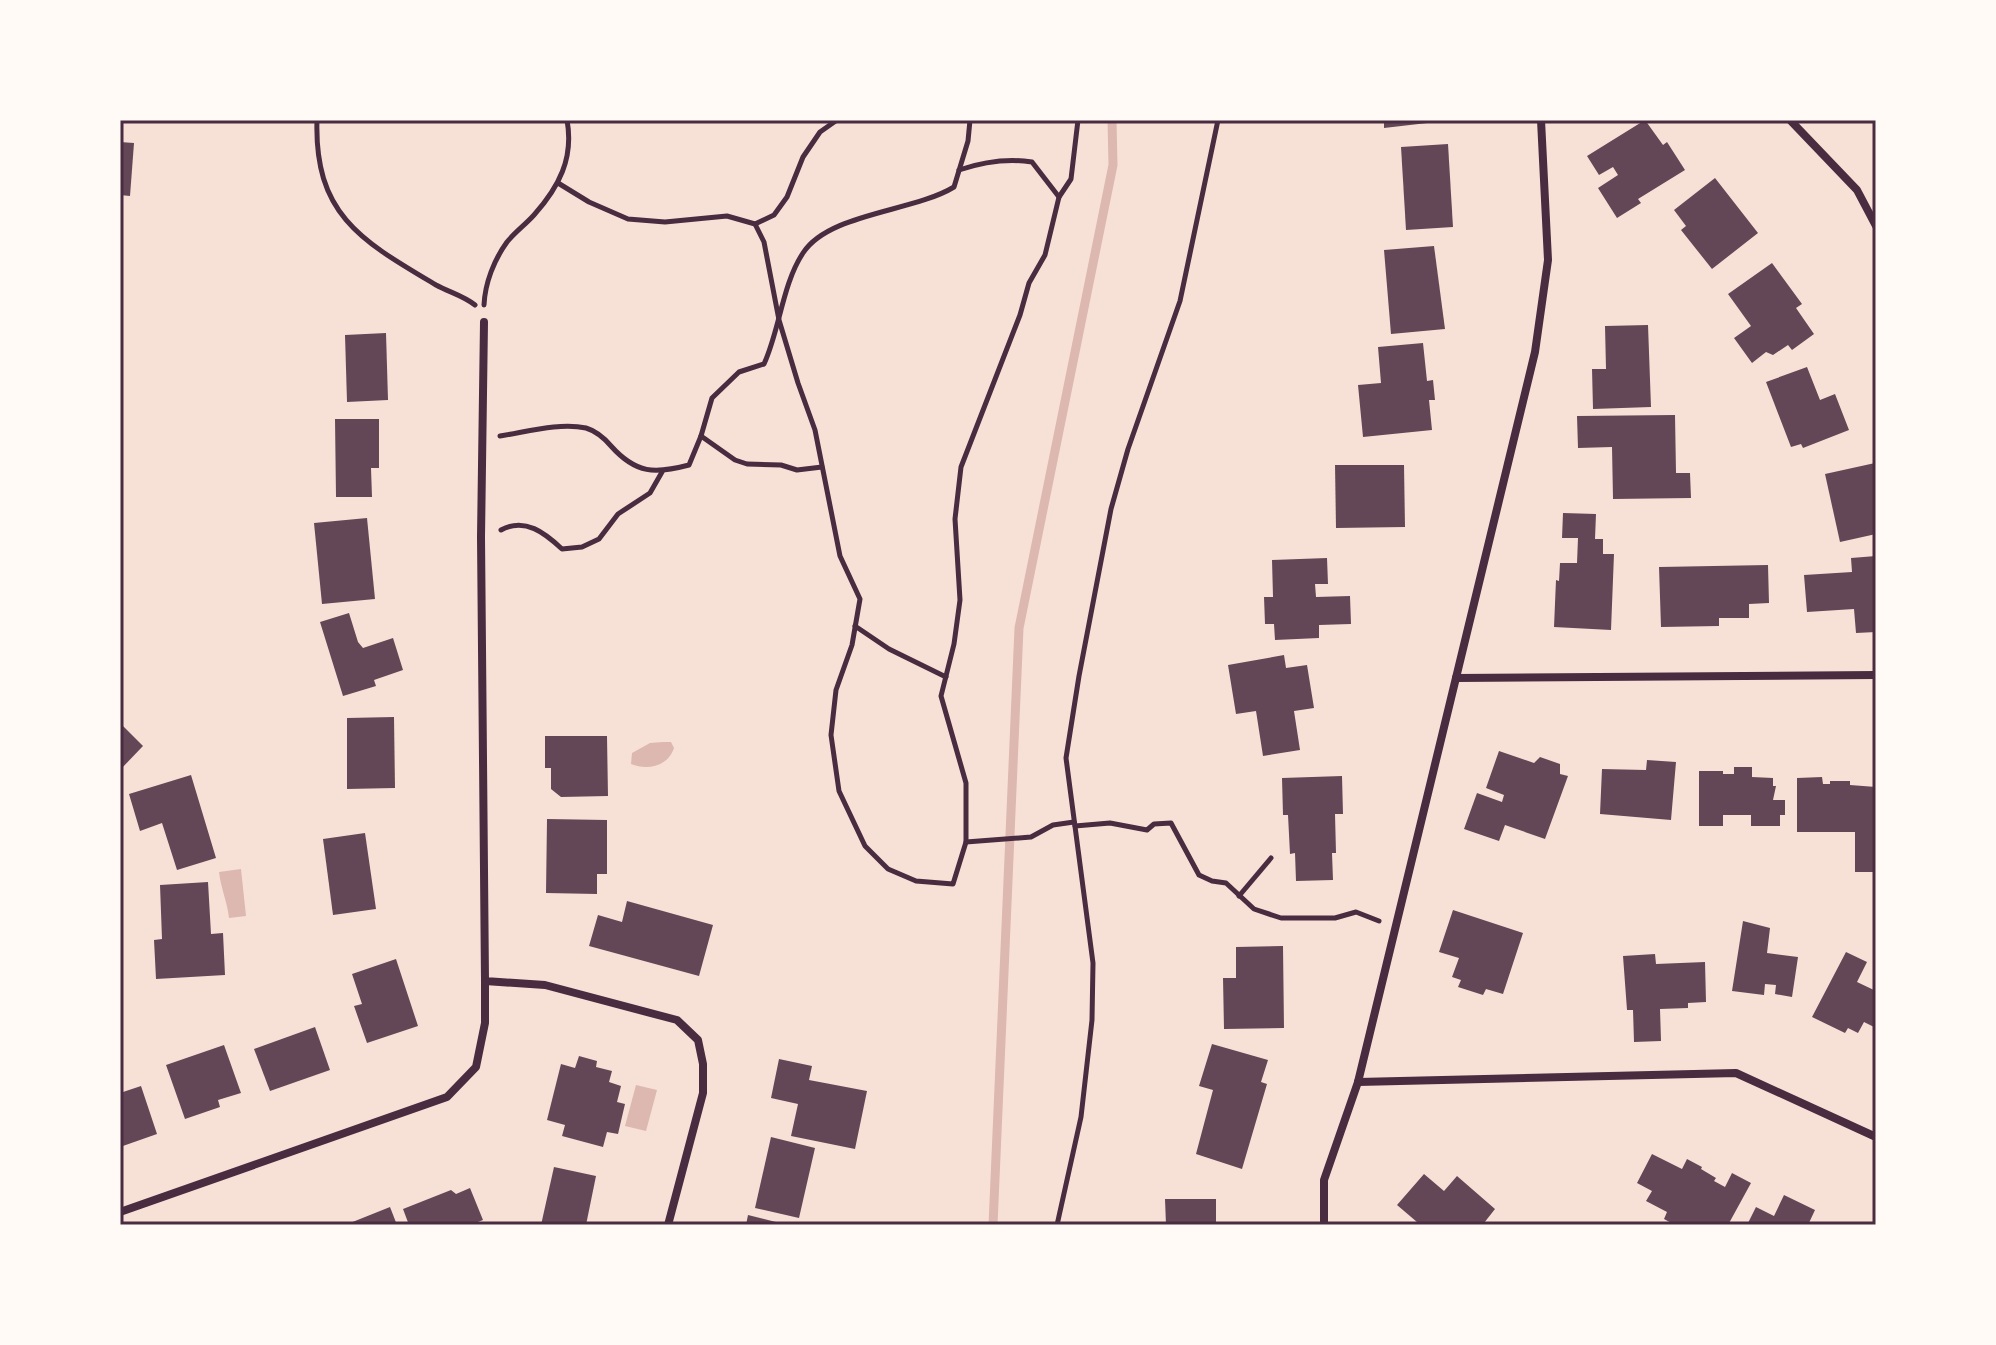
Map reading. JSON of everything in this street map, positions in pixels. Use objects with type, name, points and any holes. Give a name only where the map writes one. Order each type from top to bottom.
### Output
[{"type":"street","points":[[1324,1225],[1324,1180],[1358,1082],[1535,352],[1548,260],[1541,120]]},
{"type":"street","points":[[1790,120],[1857,190],[1876,226]]},
{"type":"street","points":[[120,1212],[447,1097],[476,1067],[485,1023],[481,537],[484,318]]},
{"type":"street","points":[[1456,678],[1876,675]]},
{"type":"street","points":[[485,981],[545,985],[677,1020],[698,1040],[703,1064],[703,1093],[668,1225]]},
{"type":"street","points":[[1358,1082],[1736,1073],[1876,1137]]},
{"type":"path","points":[[317,120],[316,145],[322,178],[340,215],[394,258],[438,286],[469,300],[484,318]]},
{"type":"path","points":[[484,318],[488,280],[497,259],[506,243],[533,216],[558,183],[570,152],[567,120]]},
{"type":"path","points":[[558,183],[589,202],[628,219],[665,222],[727,216],[755,224],[774,215],[787,197],[803,157],[820,132],[837,120]]},
{"type":"path","points":[[482,439],[567,427],[588,428],[604,438],[623,460],[640,469],[662,472],[689,465],[712,398],[739,372],[764,364],[775,339],[794,271],[804,250],[832,228],[936,198],[954,187],[968,141],[970,120]]},
{"type":"path","points":[[755,224],[769,259],[779,320],[815,430],[840,556],[860,599],[852,645],[836,690],[831,735],[839,791],[865,846],[888,869],[916,881],[953,884],[966,842],[966,783],[941,696],[954,644],[960,600],[955,519],[961,467],[1020,315],[1029,283],[1045,255],[1059,197],[1071,179],[1078,120]]},
{"type":"path","points":[[1057,1225],[1081,1117],[1092,1020],[1093,963],[1066,758],[1111,509],[1128,449],[1180,301],[1218,120]]},
{"type":"path","points":[[959,170],[979,163],[1014,159],[1032,162],[1059,197]]},
{"type":"path","points":[[701,436],[735,460],[747,464],[781,465],[811,471],[822,467]]},
{"type":"path","points":[[481,537],[509,526],[535,527],[562,549],[582,547],[599,539],[618,514],[650,493],[662,472]]},
{"type":"path","points":[[855,626],[889,649],[946,677]]},
{"type":"path","points":[[966,842],[1031,837],[1053,825],[1110,823],[1147,830],[1154,824],[1171,823],[1199,875],[1226,883],[1254,909],[1281,918],[1335,918],[1356,912],[1376,921],[1396,924]]},
{"type":"path","points":[[1239,896],[1271,858]]},
{"type":"shaded area","points":[[671,742],[674,748],[662,763],[650,767],[631,764],[632,753],[650,743]]},
{"type":"shaded area","points":[[241,869],[246,916],[229,918],[219,872]]},
{"type":"shaded area","points":[[636,1085],[657,1090],[646,1131],[625,1126]]},
{"type":"building","points":[[1384,120],[1436,120],[1436,122],[1384,128]]},
{"type":"building","points":[[1645,120],[1663,145],[1667,142],[1685,170],[1638,199],[1641,203],[1617,218],[1598,188],[1618,175],[1613,167],[1599,175],[1587,156]]},
{"type":"building","points":[[120,142],[134,143],[130,196],[120,195]]},
{"type":"building","points":[[1448,144],[1453,227],[1406,230],[1401,147]]},
{"type":"building","points":[[1715,178],[1758,233],[1712,269],[1681,230],[1686,226],[1674,210]]},
{"type":"building","points":[[1434,246],[1445,329],[1391,334],[1384,250]]},
{"type":"building","points":[[1772,263],[1802,304],[1796,308],[1814,334],[1792,350],[1788,345],[1773,355],[1766,352],[1752,363],[1734,338],[1751,326],[1728,294]]},
{"type":"building","points":[[1648,325],[1651,407],[1593,409],[1592,369],[1606,369],[1605,326]]},
{"type":"building","points":[[386,333],[388,400],[347,402],[345,335]]},
{"type":"building","points":[[1423,343],[1427,381],[1433,380],[1435,400],[1429,400],[1432,430],[1363,437],[1358,385],[1381,383],[1378,347]]},
{"type":"building","points":[[1807,367],[1820,400],[1835,394],[1849,430],[1803,448],[1801,444],[1791,447],[1766,382]]},
{"type":"building","points":[[1675,415],[1676,473],[1690,473],[1691,498],[1613,499],[1612,447],[1578,448],[1577,416]]},
{"type":"building","points":[[335,419],[379,419],[379,468],[371,468],[372,497],[336,497]]},
{"type":"building","points":[[1875,463],[1876,534],[1840,542],[1825,474]]},
{"type":"building","points":[[1335,465],[1404,465],[1405,527],[1336,528]]},
{"type":"building","points":[[1563,513],[1596,514],[1595,539],[1603,539],[1603,554],[1614,554],[1611,630],[1554,627],[1560,563],[1577,563],[1578,538],[1562,538]]},
{"type":"building","points":[[367,518],[375,599],[322,604],[314,523]]},
{"type":"building","points":[[1876,556],[1876,632],[1856,633],[1854,609],[1807,612],[1804,575],[1852,572],[1851,558]]},
{"type":"building","points":[[1327,558],[1328,584],[1315,584],[1316,597],[1350,596],[1351,624],[1319,625],[1319,638],[1275,640],[1274,624],[1265,624],[1264,597],[1273,597],[1272,560]]},
{"type":"building","points":[[1768,565],[1769,603],[1749,604],[1749,618],[1719,618],[1719,626],[1661,627],[1659,567]]},
{"type":"building","points":[[349,613],[358,642],[363,648],[393,638],[403,670],[374,680],[376,686],[343,696],[320,622]]},
{"type":"building","points":[[1284,655],[1286,668],[1307,665],[1314,708],[1294,711],[1300,750],[1263,756],[1256,711],[1236,714],[1228,665]]},
{"type":"building","points":[[394,717],[395,788],[347,789],[347,718]]},
{"type":"building","points":[[120,723],[143,746],[120,770]]},
{"type":"building","points":[[545,736],[607,736],[608,796],[561,797],[551,789],[551,768],[545,768]]},
{"type":"building","points":[[1499,751],[1534,763],[1540,757],[1560,764],[1560,774],[1568,776],[1545,839],[1505,825],[1499,841],[1464,829],[1477,793],[1502,802],[1504,795],[1486,788]]},
{"type":"building","points":[[1647,760],[1676,762],[1671,820],[1600,814],[1602,769],[1646,770]]},
{"type":"building","points":[[1734,767],[1752,767],[1752,777],[1773,778],[1773,786],[1776,786],[1773,800],[1785,800],[1785,815],[1780,815],[1780,826],[1751,826],[1751,815],[1723,815],[1723,826],[1699,826],[1699,771],[1734,774]]},
{"type":"building","points":[[191,775],[216,858],[177,870],[162,823],[140,831],[129,794]]},
{"type":"building","points":[[1342,776],[1343,814],[1335,814],[1333,880],[1296,881],[1295,853],[1290,854],[1288,815],[1283,815],[1282,778]]},
{"type":"building","points":[[1822,777],[1823,784],[1850,781],[1850,785],[1876,787],[1876,872],[1855,872],[1855,832],[1797,832],[1797,778]]},
{"type":"building","points":[[547,819],[607,820],[607,874],[597,874],[597,894],[546,893]]},
{"type":"building","points":[[365,833],[376,909],[333,915],[323,839]]},
{"type":"building","points":[[208,882],[211,934],[223,933],[225,975],[156,979],[154,940],[162,939],[160,885]]},
{"type":"building","points":[[627,901],[713,925],[699,976],[589,946],[598,915],[622,922]]},
{"type":"building","points":[[1453,910],[1523,933],[1503,994],[1486,989],[1483,995],[1458,987],[1461,980],[1452,977],[1459,958],[1439,952]]},
{"type":"building","points":[[1743,921],[1770,928],[1767,953],[1798,957],[1792,997],[1775,994],[1776,985],[1765,984],[1764,995],[1732,991]]},
{"type":"building","points":[[1283,946],[1284,1028],[1224,1029],[1223,978],[1236,978],[1236,947]]},
{"type":"building","points":[[1846,952],[1867,962],[1857,982],[1876,991],[1876,1028],[1864,1022],[1858,1033],[1848,1028],[1845,1033],[1812,1017]]},
{"type":"building","points":[[1655,954],[1656,964],[1705,962],[1706,1002],[1688,1003],[1688,1008],[1660,1009],[1661,1041],[1634,1042],[1633,1010],[1627,1010],[1623,956]]},
{"type":"building","points":[[396,959],[418,1026],[367,1043],[354,1006],[362,1004],[352,974]]},
{"type":"building","points":[[315,1027],[330,1070],[270,1091],[254,1049]]},
{"type":"building","points":[[1212,1044],[1268,1060],[1261,1082],[1267,1084],[1242,1169],[1196,1154],[1213,1090],[1199,1086]]},
{"type":"building","points":[[224,1045],[241,1093],[218,1100],[220,1107],[185,1119],[166,1065]]},
{"type":"building","points":[[579,1056],[597,1061],[596,1067],[612,1071],[609,1082],[621,1086],[617,1102],[625,1104],[618,1134],[607,1132],[603,1147],[562,1136],[565,1125],[547,1120],[561,1064],[575,1068]]},
{"type":"building","points":[[779,1059],[812,1066],[809,1080],[867,1091],[855,1149],[791,1136],[798,1104],[771,1098]]},
{"type":"building","points":[[141,1086],[157,1134],[120,1147],[120,1093]]},
{"type":"building","points":[[771,1137],[815,1148],[799,1218],[755,1208]]},
{"type":"building","points":[[1652,1154],[1682,1169],[1687,1159],[1702,1167],[1716,1178],[1714,1181],[1725,1187],[1732,1173],[1751,1183],[1728,1225],[1675,1225],[1664,1219],[1667,1212],[1646,1201],[1652,1191],[1637,1183]]},
{"type":"building","points":[[554,1167],[596,1176],[586,1225],[541,1225]]},
{"type":"building","points":[[1424,1174],[1444,1191],[1457,1176],[1495,1209],[1484,1223],[1486,1225],[1414,1225],[1417,1222],[1397,1205]]},
{"type":"building","points":[[470,1188],[483,1220],[470,1225],[409,1225],[403,1209],[451,1190],[456,1194]]},
{"type":"building","points":[[1784,1195],[1815,1210],[1808,1225],[1747,1225],[1756,1207],[1774,1216]]},
{"type":"building","points":[[1165,1199],[1216,1199],[1216,1225],[1166,1225]]},
{"type":"building","points":[[390,1207],[397,1225],[345,1225]]},
{"type":"building","points":[[748,1215],[784,1224],[784,1225],[746,1225]]},
{"type":"waterway","points":[[993,1225],[1019,628],[1113,165],[1112,120]]}]
